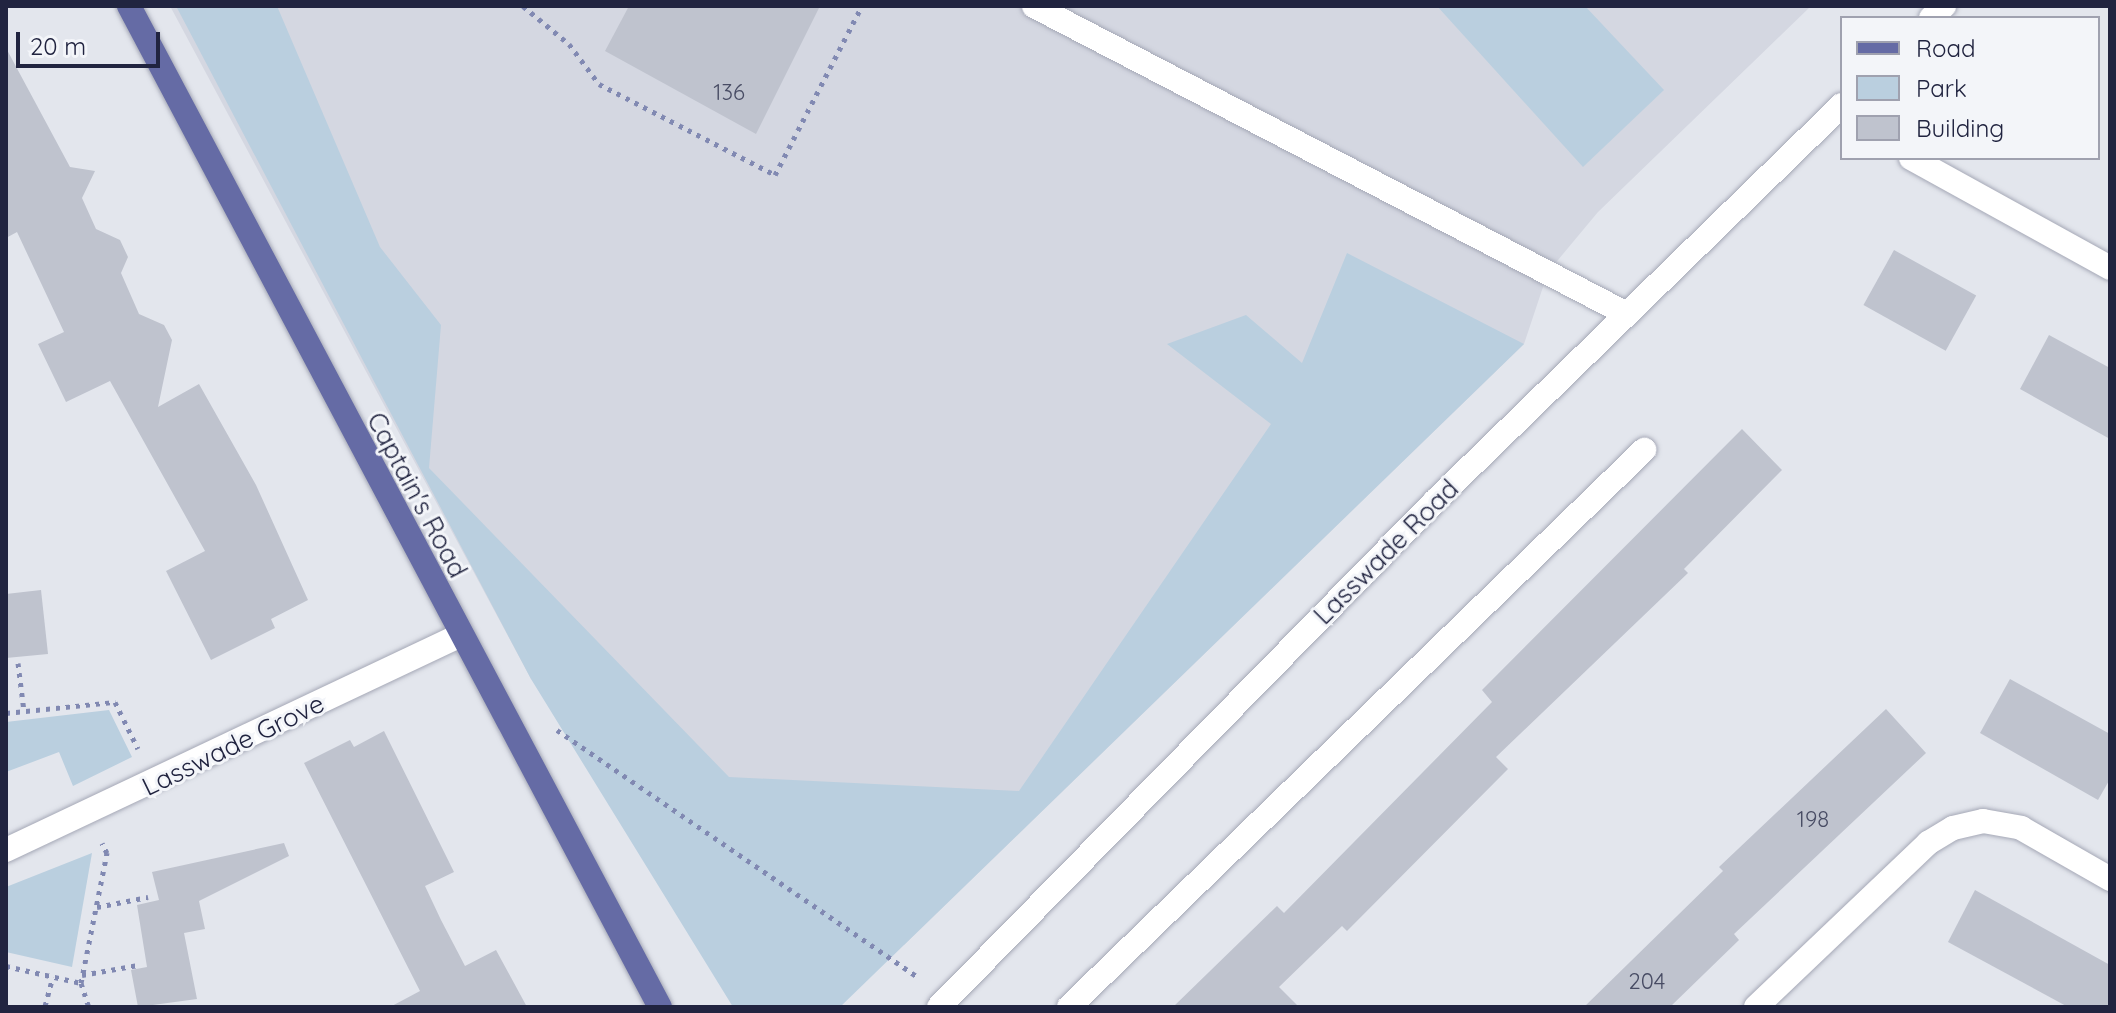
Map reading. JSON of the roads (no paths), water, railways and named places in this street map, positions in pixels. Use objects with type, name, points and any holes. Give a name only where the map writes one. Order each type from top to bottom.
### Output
[{"type":"main road","name":"Captain's Road","points":[[129,6],[459,636],[660,1007]]},
{"type":"street","points":[[1034,6],[1627,314]]},
{"type":"street","name":"Lasswade Road","points":[[944,1002],[1435,501],[1839,113]]},
{"type":"street","points":[[1915,160],[2110,268]]},
{"type":"street","points":[[1069,1007],[1644,450]]},
{"type":"street","name":"Lasswade Grove","points":[[6,850],[155,783],[459,636]]},
{"type":"street","points":[[1756,1007],[1928,843],[1953,828],[1983,821],[2021,828],[2110,879]]}]
